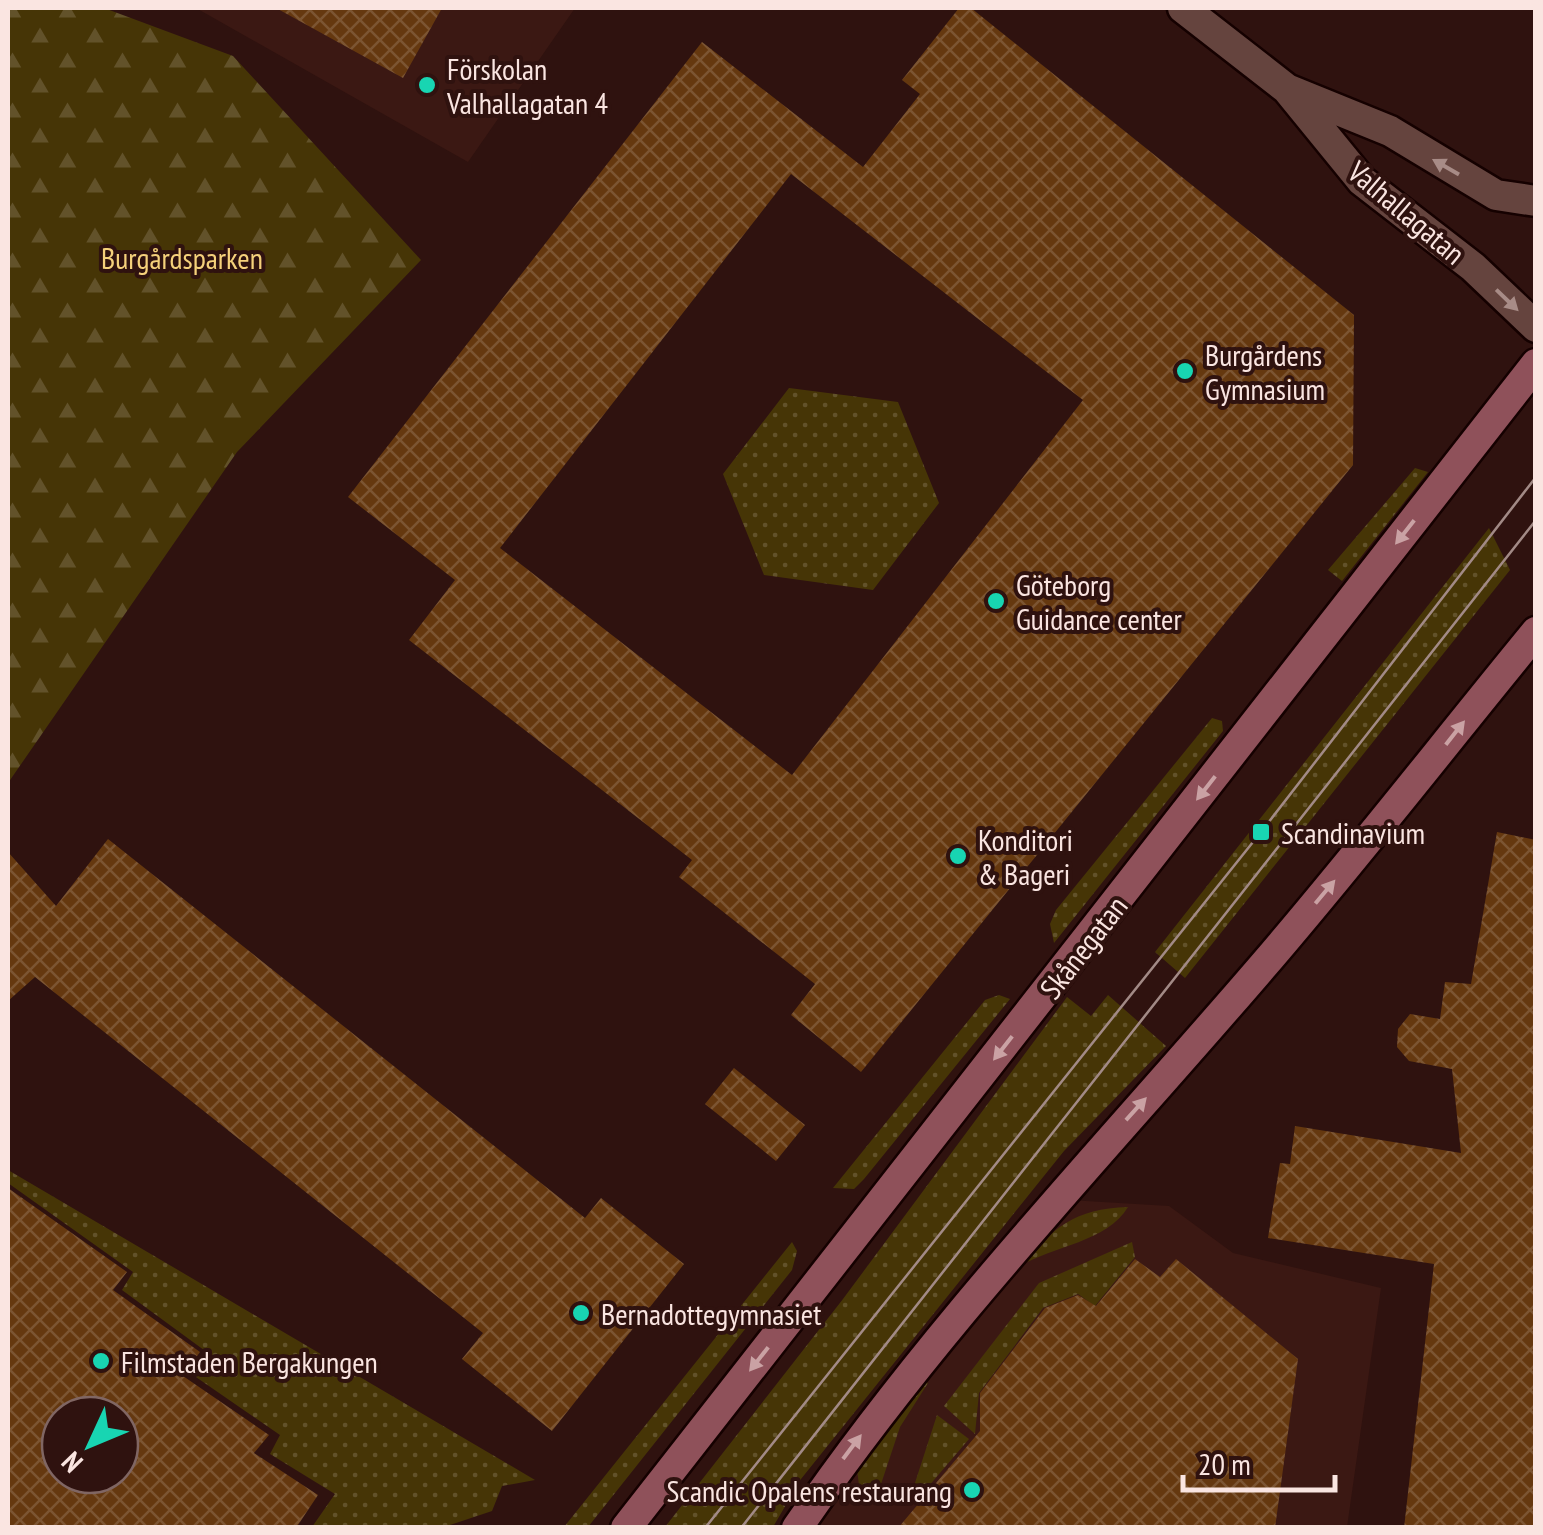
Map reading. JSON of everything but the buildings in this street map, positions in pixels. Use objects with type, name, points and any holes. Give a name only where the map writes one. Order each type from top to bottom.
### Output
[{"type":"main road","name":"Skånegatan","points":[[626,1528],[1536,364]]},
{"type":"main road","points":[[797,1528],[850,1450],[976,1296],[1262,966],[1536,632]]},
{"type":"street","name":"Valhallagatan","points":[[1183,8],[1286,89],[1362,181],[1473,267],[1536,327]]},
{"type":"street","name":"Valhallagatan","points":[[1286,89],[1390,131],[1496,195],[1536,200]]},
{"type":"shaded area","name":"Förskolan Valhallagatan 4","points":[[196,8],[575,8],[468,162]]},
{"type":"shaded area","points":[[1069,1200],[1169,1206],[1233,1253],[1381,1288],[1347,1527],[808,1528]]},
{"type":"green space","name":"Burgårdsparken","points":[[8,8],[104,8],[233,56],[421,260],[237,452],[8,783]]},
{"type":"green space","points":[[789,388],[898,402],[939,503],[873,590],[764,575],[723,474]]},
{"type":"green space","points":[[1415,468],[1428,472],[1342,581],[1328,570]]},
{"type":"green space","points":[[1489,528],[1510,570],[1185,978],[1155,952]]},
{"type":"green space","points":[[1212,718],[1222,721],[1223,731],[1054,943],[1050,924],[1056,910]]},
{"type":"green space","points":[[999,995],[1010,999],[864,1179],[854,1189],[833,1188],[985,1000]]},
{"type":"green space","points":[[1108,995],[1166,1046],[1064,1151],[801,1479],[773,1527],[665,1527],[843,1299],[1067,997],[1091,1016]]},
{"type":"green space","points":[[8,1170],[535,1480],[502,1486],[492,1511],[444,1527],[312,1527],[335,1494],[270,1454],[280,1435],[193,1375],[208,1353],[122,1290],[133,1272],[8,1183]]},
{"type":"green space","points":[[1128,1207],[1119,1219],[1093,1236],[1020,1266],[1066,1223],[1093,1212]]},
{"type":"green space","points":[[792,1242],[797,1251],[792,1270],[588,1527],[564,1527]]},
{"type":"green space","points":[[1132,1242],[1135,1257],[1095,1306],[1078,1294],[1043,1308],[979,1393],[975,1434],[944,1406],[1039,1283]]},
{"type":"green space","points":[[925,1381],[928,1383],[900,1427],[876,1499],[859,1485],[857,1469]]},
{"type":"green space","points":[[937,1415],[969,1439],[922,1494],[913,1489]]},
{"type":"tram line","points":[[705,1528],[1261,832],[1536,477]]},
{"type":"tram line","points":[[741,1528],[1536,520]]},
{"type":"place","name":"Förskolan Valhallagatan 4","points":[[427,85]]},
{"type":"place","name":"Burgårdens Gymnasium","points":[[1185,371]]},
{"type":"place","name":"Göteborg Guidance center","points":[[996,601]]},
{"type":"place","name":"Scandinavium","points":[[1261,832]]},
{"type":"place","name":"Konditori & Bageri","points":[[958,856]]},
{"type":"place","name":"Bernadottegymnasiet","points":[[581,1313]]},
{"type":"place","name":"Filmstaden Bergakungen","points":[[101,1361]]},
{"type":"place","name":"Scandic Opalens restaurang","points":[[972,1490]]}]
